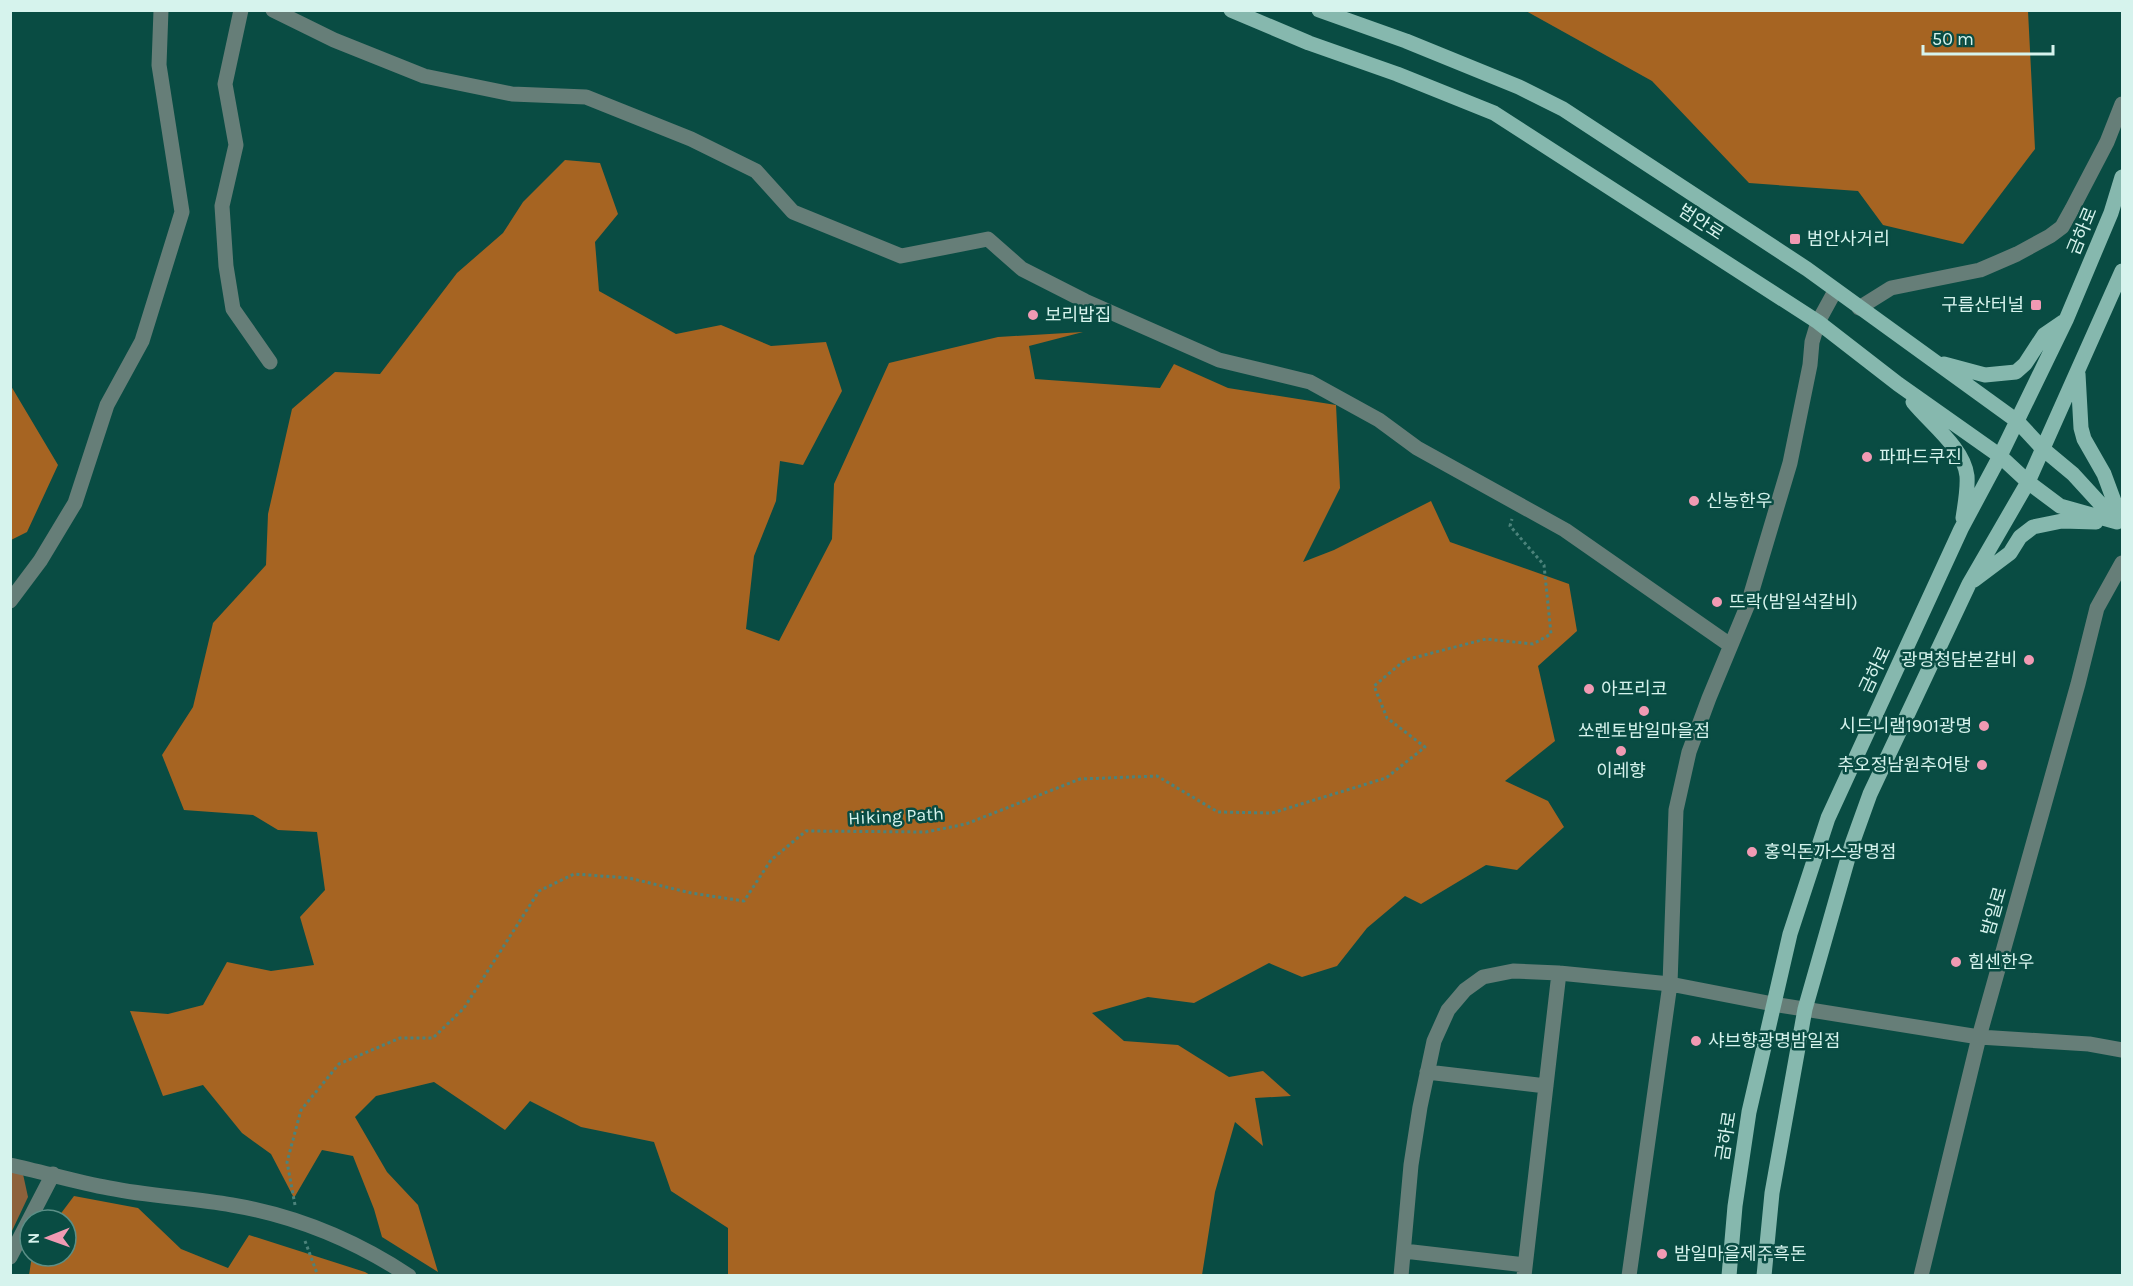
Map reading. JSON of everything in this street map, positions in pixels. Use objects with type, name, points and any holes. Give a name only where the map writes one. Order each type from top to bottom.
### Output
[{"type":"main road","name":"범안로","points":[[1231,10],[1494,112],[1818,322],[1898,384],[2001,456],[2028,482],[2060,506],[2120,525]]},
{"type":"main road","name":"범안로","points":[[1319,10],[1406,41],[1519,87],[1563,109],[1712,206],[2017,421],[2043,449],[2073,474],[2120,525]]},
{"type":"main road","name":"금하로","points":[[1729,1275],[1735,1206],[1749,1112],[1790,934],[1828,818],[1961,529],[2001,456],[2066,320],[2111,213],[2122,177]]},
{"type":"main road","points":[[1764,1275],[1772,1193],[1805,1009],[1852,844],[1870,794],[1969,584],[2028,482],[2122,271]]},
{"type":"main road","points":[[1934,362],[1985,375],[2016,372],[2025,364],[2044,335],[2066,320]]},
{"type":"main road","points":[[1969,584],[2010,553],[2020,537],[2033,527],[2062,521],[2120,525],[2104,474],[2084,439],[2081,428],[2079,366]]},
{"type":"main road","points":[[1898,384],[1946,437],[1963,462],[1967,474],[1967,485],[1961,529]]},
{"type":"street","points":[[10,601],[40,561],[75,503],[107,405],[142,341],[182,212],[159,65],[161,10]]},
{"type":"street","points":[[241,10],[225,84],[236,145],[222,206],[226,266],[233,309],[270,362]]},
{"type":"street","points":[[273,10],[334,40],[424,76],[512,94],[586,97],[691,139],[756,171],[793,212],[901,256],[988,239],[1022,269],[1085,302],[1219,360],[1310,382],[1379,420],[1417,448],[1565,530],[1730,645]]},
{"type":"street","points":[[1859,308],[1891,288],[1980,270],[2017,254],[2062,227],[2107,142],[2122,104]]},
{"type":"street","points":[[1629,1275],[1670,984],[1676,810],[1689,752],[1748,604],[1790,463],[1812,342],[1818,322],[1835,291]]},
{"type":"street","name":"밤일로","points":[[1921,1275],[1979,1037],[2078,684],[2097,608],[2122,563]]},
{"type":"street","points":[[1401,1275],[1411,1165],[1434,1041],[1448,1010],[1465,990],[1483,977],[1513,970],[1670,984],[1773,1004],[1979,1037],[2089,1044],[2122,1050]]},
{"type":"street","points":[[1404,1251],[1524,1270],[1559,973]]},
{"type":"street","points":[[1427,1072],[1546,1086]]},
{"type":"street","points":[[10,1165],[108,1188],[232,1204],[276,1214],[317,1227],[373,1252],[409,1275]]},
{"type":"street","points":[[10,1257],[53,1174]]},
{"type":"path","name":"Hiking Path","points":[[318,1275],[299,1221],[287,1161],[301,1110],[339,1064],[400,1038],[433,1038],[464,1008],[539,891],[574,874],[629,878],[691,893],[744,901],[771,860],[806,831],[936,830],[966,824],[1080,779],[1157,776],[1218,812],[1272,813],[1386,777],[1425,747],[1387,718],[1374,686],[1405,660],[1486,639],[1533,644],[1551,634],[1544,564],[1510,526],[1520,505]]},
{"type":"shaded area","points":[[1526,11],[2028,11],[2035,149],[1963,244],[1883,225],[1858,191],[1749,183],[1652,81]]},
{"type":"shaded area","points":[[565,160],[600,163],[618,214],[595,242],[599,291],[676,334],[721,325],[771,346],[826,342],[842,391],[803,465],[780,461],[776,501],[754,556],[746,629],[779,641],[832,539],[834,484],[889,363],[998,337],[1083,332],[1029,346],[1035,379],[1160,388],[1174,364],[1228,388],[1336,405],[1340,488],[1303,562],[1334,550],[1431,501],[1450,542],[1569,584],[1577,631],[1538,666],[1555,741],[1505,781],[1548,801],[1564,827],[1517,870],[1486,865],[1421,904],[1405,896],[1367,928],[1337,966],[1302,977],[1269,963],[1194,1003],[1148,997],[1092,1013],[1124,1041],[1178,1045],[1229,1077],[1263,1071],[1291,1096],[1255,1098],[1263,1146],[1235,1122],[1215,1192],[1202,1275],[728,1275],[728,1228],[671,1191],[654,1142],[581,1127],[530,1101],[505,1130],[434,1082],[376,1096],[355,1117],[387,1172],[418,1205],[438,1272],[382,1237],[374,1209],[353,1156],[322,1150],[294,1198],[271,1154],[242,1133],[203,1085],[163,1096],[130,1011],[168,1014],[203,1005],[227,962],[271,971],[314,965],[300,917],[325,890],[317,832],[278,830],[253,815],[184,810],[162,755],[193,707],[213,623],[266,565],[268,514],[292,409],[335,372],[380,374],[457,273],[503,233],[523,202]]},
{"type":"shaded area","points":[[11,386],[58,465],[27,532],[11,540]]},
{"type":"shaded area","points":[[11,1171],[23,1174],[28,1197],[23,1208],[18,1208],[18,1218],[11,1233]]},
{"type":"shaded area","points":[[74,1196],[138,1208],[181,1249],[228,1268],[249,1235],[370,1275],[29,1275],[30,1268],[78,1268],[78,1208],[65,1208]]},
{"type":"place","name":"범안사거리","points":[[1795,239]]},
{"type":"place","name":"구름산터널","points":[[2036,305]]},
{"type":"place","name":"보리밥집","points":[[1033,315]]},
{"type":"place","name":"파파드쿠진","points":[[1867,457]]},
{"type":"place","name":"신농한우","points":[[1694,501]]},
{"type":"place","name":"뜨락(밤일석갈비)","points":[[1717,602]]},
{"type":"place","name":"광명청담본갈비","points":[[2029,660]]},
{"type":"place","name":"아프리코","points":[[1589,689]]},
{"type":"place","name":"쏘렌토밤일마을점","points":[[1644,711]]},
{"type":"place","name":"시드니램1901광명","points":[[1984,726]]},
{"type":"place","name":"이레향","points":[[1621,751]]},
{"type":"place","name":"추오정남원추어탕","points":[[1982,765]]},
{"type":"place","name":"홍익돈까스광명점","points":[[1752,852]]},
{"type":"place","name":"힘센한우","points":[[1956,962]]},
{"type":"place","name":"샤브향광명밤일점","points":[[1696,1041]]},
{"type":"place","name":"밤일마을제주흑돈","points":[[1662,1254]]}]
